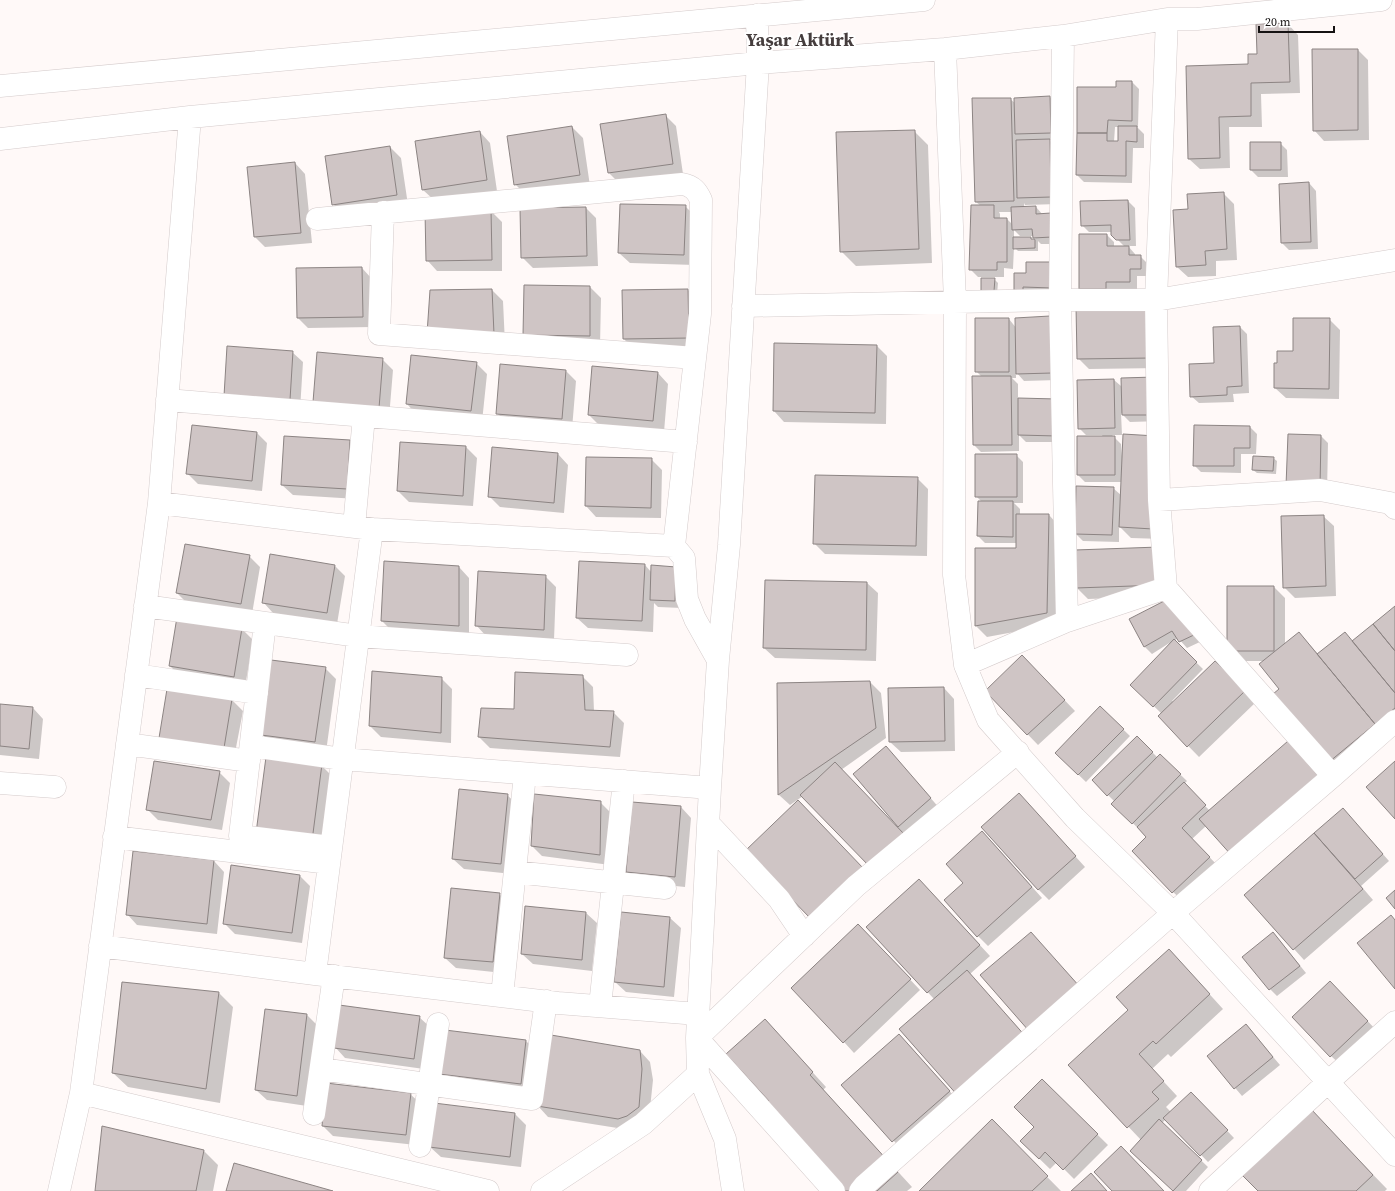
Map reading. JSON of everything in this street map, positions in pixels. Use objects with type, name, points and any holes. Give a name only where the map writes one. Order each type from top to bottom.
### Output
[{"type":"street","points":[[0,86],[924,0]]},
{"type":"street","points":[[0,139],[190,117],[758,63],[945,48],[1063,36],[1167,19],[1197,19],[1380,0]]},
{"type":"street","points":[[733,1191],[725,1139],[698,1074],[697,1038],[718,660],[729,545],[758,63],[757,16]]},
{"type":"street","points":[[1167,19],[1156,300],[1159,500],[1166,588],[1333,776]]},
{"type":"street","points":[[1063,36],[1060,300],[1067,621]]},
{"type":"street","points":[[945,48],[955,302],[954,575],[965,665],[988,720],[1075,818],[1173,913],[1395,1155]]},
{"type":"street","points":[[59,1191],[81,1093],[159,503],[190,117]]},
{"type":"street","points":[[317,219],[682,184],[689,185],[695,189],[701,200],[700,314],[674,546],[684,558],[688,599],[695,619],[718,660]]},
{"type":"street","points":[[383,212],[379,334],[695,358]]},
{"type":"street","points":[[743,306],[1060,300],[1156,300],[1395,260]]},
{"type":"street","points":[[167,400],[686,442]]},
{"type":"street","points":[[314,1114],[321,1069],[330,855],[358,636],[363,528],[364,416]]},
{"type":"street","points":[[1159,500],[1320,490],[1393,503]]},
{"type":"street","points":[[159,503],[363,528],[674,546]]},
{"type":"street","points":[[965,665],[1067,621],[1166,588]]},
{"type":"street","points":[[145,606],[358,636],[627,655]]},
{"type":"street","points":[[265,623],[240,836],[330,855]]},
{"type":"street","points":[[136,675],[257,693]]},
{"type":"street","points":[[860,1191],[1173,913],[1395,721]]},
{"type":"street","points":[[127,744],[342,759],[710,788]]},
{"type":"street","points":[[697,1038],[856,886],[1018,752]]},
{"type":"street","points":[[502,996],[525,774]]},
{"type":"street","points":[[600,1006],[624,781]]},
{"type":"street","points":[[0,783],[55,787]]},
{"type":"street","points":[[709,824],[780,899],[804,936]]},
{"type":"street","points":[[114,837],[330,855]]},
{"type":"street","points":[[515,872],[665,888]]},
{"type":"street","points":[[100,946],[502,996],[698,1014]]},
{"type":"street","points":[[321,1069],[532,1099],[546,1001]]},
{"type":"street","points":[[1210,1191],[1395,1022]]},
{"type":"street","points":[[420,1146],[438,1024]]},
{"type":"street","points":[[697,1038],[834,1191]]},
{"type":"street","points":[[542,1191],[643,1124],[698,1074]]},
{"type":"street","points":[[81,1093],[488,1191]]},
{"type":"building","points":[[1288,23],[1290,82],[1251,83],[1251,116],[1219,117],[1220,158],[1188,159],[1186,66],[1248,64],[1248,54],[1257,54],[1256,24]]},
{"type":"building","points":[[1312,49],[1358,49],[1358,130],[1313,131]]},
{"type":"building","points":[[1116,81],[1132,81],[1132,121],[1108,120],[1107,133],[1077,133],[1077,87],[1116,87]]},
{"type":"building","points":[[1050,96],[1051,133],[1015,134],[1014,98]]},
{"type":"building","points":[[972,98],[1011,98],[1014,201],[975,202]]},
{"type":"building","points":[[666,114],[673,164],[608,173],[600,124]]},
{"type":"building","points":[[572,126],[580,175],[514,185],[507,136]]},
{"type":"building","points":[[1118,126],[1137,126],[1137,142],[1126,141],[1126,176],[1076,175],[1077,133],[1107,133],[1107,141],[1118,141]]},
{"type":"building","points":[[915,130],[919,249],[840,252],[836,132]]},
{"type":"building","points":[[480,131],[487,180],[422,190],[415,141]]},
{"type":"building","points":[[1050,139],[1051,197],[1017,198],[1016,140]]},
{"type":"building","points":[[1250,142],[1281,142],[1281,170],[1250,170]]},
{"type":"building","points":[[390,146],[397,195],[332,205],[325,156]]},
{"type":"building","points":[[295,162],[301,233],[254,237],[247,167]]},
{"type":"building","points":[[1309,182],[1311,242],[1281,243],[1279,184]]},
{"type":"building","points":[[1224,192],[1227,249],[1205,251],[1206,265],[1176,267],[1173,210],[1188,209],[1187,194]]},
{"type":"building","points":[[1128,200],[1130,240],[1116,240],[1111,235],[1111,225],[1081,226],[1080,201]]},
{"type":"building","points":[[620,204],[686,205],[684,255],[618,253]]},
{"type":"building","points":[[971,205],[994,205],[994,218],[1007,218],[1007,262],[997,262],[997,270],[969,270]]},
{"type":"building","points":[[1036,206],[1036,214],[1051,213],[1052,237],[1033,238],[1032,229],[1012,230],[1011,207]]},
{"type":"building","points":[[586,207],[587,256],[521,258],[520,208]]},
{"type":"building","points":[[491,210],[492,260],[426,261],[425,211]]},
{"type":"building","points":[[1079,234],[1107,234],[1107,246],[1129,246],[1129,255],[1141,255],[1141,269],[1130,269],[1130,282],[1106,282],[1106,289],[1079,289]]},
{"type":"building","points":[[1013,237],[1031,237],[1031,239],[1035,239],[1035,248],[1013,249]]},
{"type":"building","points":[[1026,262],[1052,262],[1052,288],[1023,287],[1023,293],[1014,293],[1014,273],[1026,273]]},
{"type":"building","points":[[362,267],[363,317],[297,318],[296,268]]},
{"type":"building","points":[[981,278],[995,278],[994,291],[981,291]]},
{"type":"building","points":[[524,285],[590,286],[590,336],[523,335]]},
{"type":"building","points":[[492,289],[494,334],[427,334],[430,290]]},
{"type":"building","points":[[688,289],[689,338],[623,339],[622,290]]},
{"type":"building","points":[[1150,305],[1151,358],[1077,359],[1076,306]]},
{"type":"building","points":[[1050,316],[1052,373],[1016,374],[1015,318]]},
{"type":"building","points":[[975,318],[1009,318],[1009,372],[975,372]]},
{"type":"building","points":[[1293,318],[1330,318],[1329,389],[1274,388],[1274,363],[1277,363],[1277,351],[1293,351]]},
{"type":"building","points":[[1240,326],[1242,386],[1227,387],[1227,395],[1190,397],[1189,364],[1214,363],[1213,327]]},
{"type":"building","points":[[774,343],[877,345],[875,413],[773,411]]},
{"type":"building","points":[[227,346],[293,351],[290,400],[224,396]]},
{"type":"building","points":[[317,352],[383,358],[379,408],[313,402]]},
{"type":"building","points":[[411,355],[477,362],[471,411],[406,404]]},
{"type":"building","points":[[500,364],[566,370],[562,419],[496,414]]},
{"type":"building","points":[[592,366],[658,372],[653,421],[588,415]]},
{"type":"building","points":[[972,376],[1011,376],[1012,445],[973,445]]},
{"type":"building","points":[[1155,377],[1156,415],[1122,415],[1121,378]]},
{"type":"building","points":[[1114,379],[1115,428],[1078,429],[1077,380]]},
{"type":"building","points":[[1018,398],[1057,399],[1057,436],[1018,435]]},
{"type":"building","points":[[192,425],[257,432],[252,481],[186,474]]},
{"type":"building","points":[[1194,425],[1250,426],[1250,448],[1234,448],[1234,466],[1193,466]]},
{"type":"building","points":[[1123,434],[1156,436],[1153,529],[1119,527]]},
{"type":"building","points":[[1288,434],[1321,435],[1320,487],[1286,486]]},
{"type":"building","points":[[284,436],[350,440],[347,489],[281,485]]},
{"type":"building","points":[[1077,436],[1115,436],[1115,475],[1077,475]]},
{"type":"building","points":[[400,442],[466,446],[463,496],[397,491]]},
{"type":"building","points":[[492,447],[558,453],[554,503],[488,497]]},
{"type":"building","points":[[975,454],[1017,454],[1017,497],[975,497]]},
{"type":"building","points":[[1253,456],[1274,457],[1273,471],[1252,470]]},
{"type":"building","points":[[586,457],[652,458],[651,508],[585,506]]},
{"type":"building","points":[[815,475],[918,477],[916,546],[813,544]]},
{"type":"building","points":[[1076,486],[1114,487],[1112,535],[1075,534]]},
{"type":"building","points":[[978,501],[1013,501],[1013,537],[977,536]]},
{"type":"building","points":[[1016,514],[1049,514],[1047,613],[975,626],[975,548],[1016,548]]},
{"type":"building","points":[[1324,515],[1326,586],[1283,588],[1281,516]]},
{"type":"building","points":[[185,544],[250,555],[241,604],[176,593]]},
{"type":"building","points":[[1159,547],[1161,585],[1076,588],[1075,550]]},
{"type":"building","points":[[270,554],[335,565],[327,613],[262,603]]},
{"type":"building","points":[[384,561],[459,566],[459,626],[381,621]]},
{"type":"building","points":[[579,561],[645,564],[642,621],[576,618]]},
{"type":"building","points":[[651,565],[676,567],[675,601],[650,600]]},
{"type":"building","points":[[478,571],[546,575],[544,630],[475,626]]},
{"type":"building","points":[[765,580],[867,582],[866,650],[763,648]]},
{"type":"building","points":[[1227,586],[1274,586],[1274,651],[1227,651]]},
{"type":"building","points":[[1168,599],[1196,634],[1179,642],[1172,631],[1144,647],[1129,619]]},
{"type":"building","points":[[1395,606],[1395,651],[1373,624]]},
{"type":"building","points":[[177,617],[242,628],[234,677],[169,666]]},
{"type":"building","points":[[1373,624],[1395,651],[1395,693],[1352,641]]},
{"type":"building","points":[[1299,632],[1375,724],[1329,762],[1273,694],[1279,689],[1259,664]]},
{"type":"building","points":[[1345,632],[1395,693],[1395,708],[1375,724],[1317,654]]},
{"type":"building","points":[[1174,639],[1197,662],[1153,707],[1130,685]]},
{"type":"building","points":[[1022,655],[1065,700],[1027,735],[985,691]]},
{"type":"building","points":[[271,660],[326,667],[315,742],[261,735]]},
{"type":"building","points":[[1215,661],[1245,691],[1187,747],[1158,716]]},
{"type":"building","points":[[372,671],[442,677],[441,733],[369,726]]},
{"type":"building","points":[[515,672],[583,675],[585,710],[614,711],[610,747],[478,737],[481,708],[514,709]]},
{"type":"building","points":[[870,681],[876,728],[778,795],[777,683]]},
{"type":"building","points":[[944,687],[945,741],[889,742],[888,688]]},
{"type":"building","points":[[167,689],[232,699],[224,748],[159,738]]},
{"type":"building","points":[[0,704],[33,707],[29,749],[0,746]]},
{"type":"building","points":[[1100,706],[1124,729],[1078,775],[1055,753]]},
{"type":"building","points":[[1137,736],[1153,752],[1107,796],[1092,780]]},
{"type":"building","points":[[1288,741],[1321,779],[1233,857],[1199,819]]},
{"type":"building","points":[[886,746],[931,798],[898,827],[853,774]]},
{"type":"building","points":[[1160,754],[1181,774],[1132,824],[1111,804]]},
{"type":"building","points":[[266,757],[322,764],[312,841],[256,833]]},
{"type":"building","points":[[154,761],[220,771],[211,820],[146,810]]},
{"type":"building","points":[[1395,761],[1395,819],[1366,787]]},
{"type":"building","points":[[835,762],[905,835],[871,868],[800,795]]},
{"type":"building","points":[[1184,782],[1206,805],[1182,828],[1210,857],[1172,893],[1132,851],[1146,837],[1137,827]]},
{"type":"building","points":[[459,789],[508,794],[501,864],[452,859]]},
{"type":"building","points":[[1019,793],[1076,856],[1038,890],[981,827]]},
{"type":"building","points":[[534,794],[601,801],[600,855],[531,846]]},
{"type":"building","points":[[798,800],[864,869],[811,919],[745,851]]},
{"type":"building","points":[[632,802],[681,806],[675,877],[626,872]]},
{"type":"building","points":[[1343,808],[1383,854],[1355,879],[1314,833]]},
{"type":"building","points":[[982,831],[1032,887],[977,937],[944,900],[963,883],[946,864]]},
{"type":"building","points":[[1314,833],[1363,889],[1293,950],[1244,895]]},
{"type":"building","points":[[133,851],[214,860],[207,924],[126,915]]},
{"type":"building","points":[[231,865],[300,875],[292,933],[223,924]]},
{"type":"building","points":[[919,879],[980,945],[927,993],[866,927]]},
{"type":"building","points":[[451,888],[500,893],[493,962],[444,958]]},
{"type":"building","points":[[1395,890],[1395,909],[1386,898]]},
{"type":"building","points":[[525,906],[586,912],[582,960],[521,954]]},
{"type":"building","points":[[621,912],[670,917],[664,987],[614,982]]},
{"type":"building","points":[[1391,915],[1395,920],[1395,989],[1357,943]]},
{"type":"building","points":[[858,924],[911,979],[843,1043],[791,988]]},
{"type":"building","points":[[1031,932],[1080,987],[1029,1031],[980,975]]},
{"type":"building","points":[[1273,932],[1300,966],[1269,990],[1242,957]]},
{"type":"building","points":[[1169,949],[1210,994],[1156,1044],[1153,1041],[1139,1054],[1164,1081],[1152,1092],[1159,1099],[1127,1128],[1068,1065],[1128,1010],[1116,997]]},
{"type":"building","points":[[967,970],[1027,1038],[959,1097],[899,1029]]},
{"type":"building","points":[[1330,981],[1368,1021],[1330,1057],[1292,1017]]},
{"type":"building","points":[[122,982],[219,992],[206,1089],[112,1073]]},
{"type":"building","points":[[339,1005],[420,1016],[414,1059],[334,1048]]},
{"type":"building","points":[[265,1009],[307,1014],[297,1096],[255,1090]]},
{"type":"building","points":[[765,1019],[813,1072],[810,1075],[898,1172],[877,1191],[839,1191],[762,1107],[769,1101],[726,1054]]},
{"type":"building","points":[[1246,1024],[1273,1057],[1234,1089],[1207,1056]]},
{"type":"building","points":[[445,1030],[526,1040],[521,1084],[439,1074]]},
{"type":"building","points":[[545,1034],[640,1050],[642,1069],[639,1107],[627,1116],[618,1119],[537,1106]]},
{"type":"building","points":[[899,1034],[950,1091],[892,1142],[841,1085]]},
{"type":"building","points":[[1042,1079],[1098,1134],[1063,1170],[1045,1152],[1039,1159],[1020,1141],[1034,1127],[1014,1107]]},
{"type":"building","points":[[326,1083],[411,1093],[406,1135],[322,1126]]},
{"type":"building","points":[[1191,1092],[1228,1130],[1200,1156],[1163,1118]]},
{"type":"building","points":[[434,1103],[515,1113],[510,1157],[429,1147]]},
{"type":"building","points":[[1311,1109],[1373,1175],[1356,1191],[1258,1191],[1242,1175]]},
{"type":"building","points":[[992,1119],[1048,1176],[1032,1191],[919,1191]]},
{"type":"building","points":[[1159,1119],[1202,1160],[1173,1191],[1130,1151]]},
{"type":"building","points":[[102,1126],[204,1150],[196,1191],[95,1191]]},
{"type":"building","points":[[1121,1146],[1164,1191],[1112,1191],[1094,1172]]},
{"type":"building","points":[[234,1163],[333,1191],[226,1191]]},
{"type":"building","points":[[1091,1173],[1107,1191],[1071,1191]]},
{"type":"district","name":"Yaşar Aktürk","points":[[800,40]]}]
